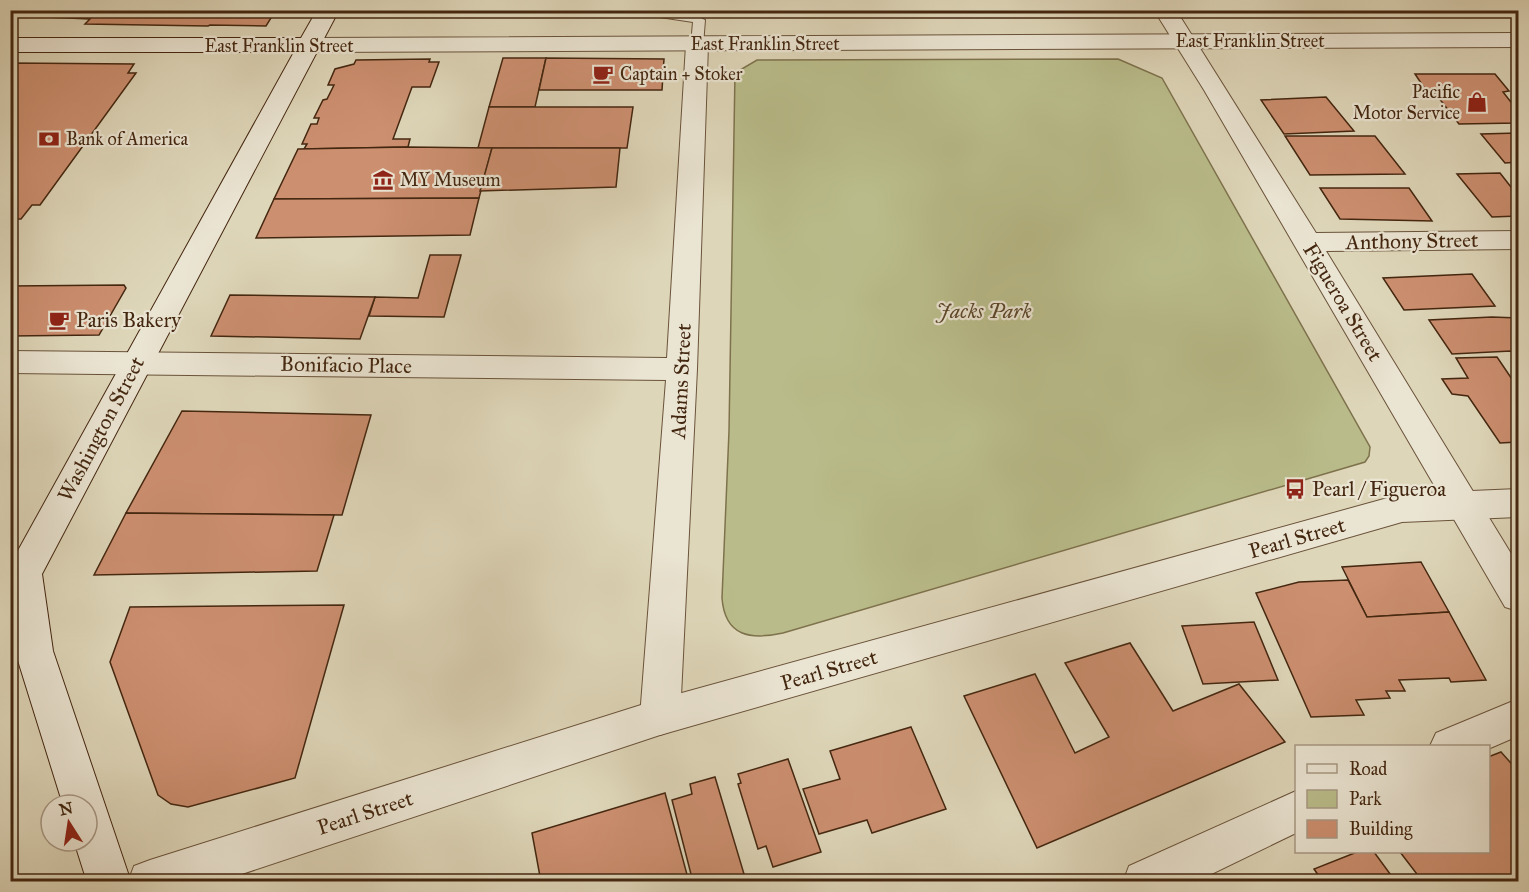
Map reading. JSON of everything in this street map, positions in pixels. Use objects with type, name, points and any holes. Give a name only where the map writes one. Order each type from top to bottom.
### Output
[{"type":"street","name":"Washington Street","points":[[80,793],[34,651],[24,574],[328,10]]},
{"type":"street","name":"Figueroa Street","points":[[1165,10],[1518,596]]},
{"type":"street","name":"East Franklin Street","points":[[10,45],[697,45],[1518,40]]},
{"type":"street","name":"Adams Street","points":[[660,717],[682,369],[697,45]]},
{"type":"street","name":"Anthony Street","points":[[1306,242],[1518,240]]},
{"type":"street","name":"Bonifacio Place","points":[[10,362],[682,369]]},
{"type":"street","name":"Pearl Street","points":[[150,882],[660,717],[1402,508],[1518,503]]},
{"type":"street","points":[[1455,745],[1518,717]]},
{"type":"street","points":[[1145,882],[1295,812]]},
{"type":"street","points":[[99,849],[110,882]]},
{"type":"lane","points":[[565,15],[670,13],[689,15],[699,20],[697,45]]},
{"type":"green space","name":"Jacks Park","points":[[1118,59],[1162,78],[1370,447],[1369,456],[1365,462],[783,633],[750,635],[734,628],[724,611],[722,598],[729,431],[735,73],[757,60]]},
{"type":"building","points":[[41,10],[276,10],[266,26],[208,26],[85,24],[90,19],[46,17],[51,12]]},
{"type":"building","points":[[1206,10],[1290,10],[1292,14],[1209,16]]},
{"type":"building","points":[[1490,10],[1518,10],[1518,17],[1497,17]]},
{"type":"building","points":[[503,58],[546,58],[535,107],[489,107]]},
{"type":"building","name":"Captain + Stoker","points":[[546,58],[664,59],[662,90],[539,90]]},
{"type":"building","points":[[430,59],[429,62],[439,62],[430,87],[412,87],[393,139],[410,139],[408,147],[304,149],[307,144],[302,144],[311,124],[317,124],[319,118],[314,118],[334,85],[328,85],[335,69],[354,64],[356,60]]},
{"type":"building","name":"Bank of America","points":[[10,63],[134,64],[128,73],[136,73],[40,205],[32,205],[21,219],[10,219]]},
{"type":"building","name":"Pacific Motor Service","points":[[1415,74],[1495,74],[1509,91],[1503,92],[1518,111],[1518,123],[1459,124],[1435,93],[1427,92]]},
{"type":"building","points":[[1326,97],[1354,131],[1284,134],[1261,100]]},
{"type":"building","points":[[489,107],[633,107],[627,148],[478,148]]},
{"type":"building","points":[[1518,133],[1518,162],[1505,163],[1481,134]]},
{"type":"building","points":[[1285,136],[1375,136],[1405,174],[1310,175]]},
{"type":"building","name":"MY Museum","points":[[492,148],[479,198],[274,199],[298,149]]},
{"type":"building","points":[[492,148],[620,148],[616,187],[480,191]]},
{"type":"building","points":[[1500,173],[1518,196],[1518,216],[1492,217],[1457,174]]},
{"type":"building","points":[[1320,188],[1409,188],[1432,221],[1340,219]]},
{"type":"building","points":[[479,198],[470,235],[256,238],[274,199]]},
{"type":"building","points":[[430,255],[461,255],[444,317],[369,316],[375,297],[418,298]]},
{"type":"building","points":[[1472,274],[1495,306],[1404,310],[1383,278]]},
{"type":"building","points":[[124,285],[126,288],[99,335],[10,336],[10,286]]},
{"type":"building","points":[[230,295],[375,297],[360,339],[211,336]]},
{"type":"building","points":[[1518,318],[1518,356],[1514,356],[1511,351],[1452,354],[1429,320]]},
{"type":"building","points":[[1497,357],[1518,388],[1518,442],[1500,443],[1468,396],[1452,394],[1442,379],[1468,378],[1456,358]]},
{"type":"building","points":[[182,411],[371,415],[342,515],[126,513]]},
{"type":"building","points":[[126,513],[334,515],[317,571],[94,575]]},
{"type":"building","points":[[1421,562],[1449,612],[1367,617],[1342,567]]},
{"type":"building","points":[[1348,580],[1367,617],[1449,612],[1486,680],[1451,682],[1449,678],[1399,680],[1405,691],[1386,691],[1390,698],[1356,700],[1364,715],[1311,717],[1256,593],[1299,582]]},
{"type":"building","points":[[344,605],[295,778],[188,807],[171,804],[158,795],[110,662],[130,607]]},
{"type":"building","points":[[1254,622],[1278,680],[1203,684],[1182,626]]},
{"type":"building","points":[[1130,643],[1173,711],[1239,684],[1285,742],[1037,848],[964,696],[1035,674],[1075,753],[1109,737],[1065,663]]},
{"type":"building","points":[[911,727],[946,809],[872,833],[867,820],[819,834],[803,789],[840,779],[830,751]]},
{"type":"building","points":[[1501,752],[1518,771],[1518,882],[1423,882],[1401,853],[1490,853],[1490,756]]},
{"type":"building","points":[[788,759],[821,852],[773,867],[766,846],[758,849],[738,784],[741,783],[738,774]]},
{"type":"building","points":[[715,777],[744,874],[732,878],[733,882],[693,882],[672,800],[692,794],[690,784]]},
{"type":"building","points":[[665,793],[689,882],[541,882],[532,833]]},
{"type":"building","points":[[1354,853],[1375,853],[1396,882],[1323,882],[1314,869]]},
{"type":"place","name":"Captain + Stoker","points":[[603,74]]},
{"type":"place","name":"Pacific Motor Service","points":[[1477,102]]},
{"type":"place","name":"Bank of America","points":[[49,139]]},
{"type":"place","name":"MY Museum","points":[[383,180]]},
{"type":"place","name":"Paris Bakery","points":[[59,320]]},
{"type":"place","name":"Pearl / Figueroa","points":[[1295,489]]}]
